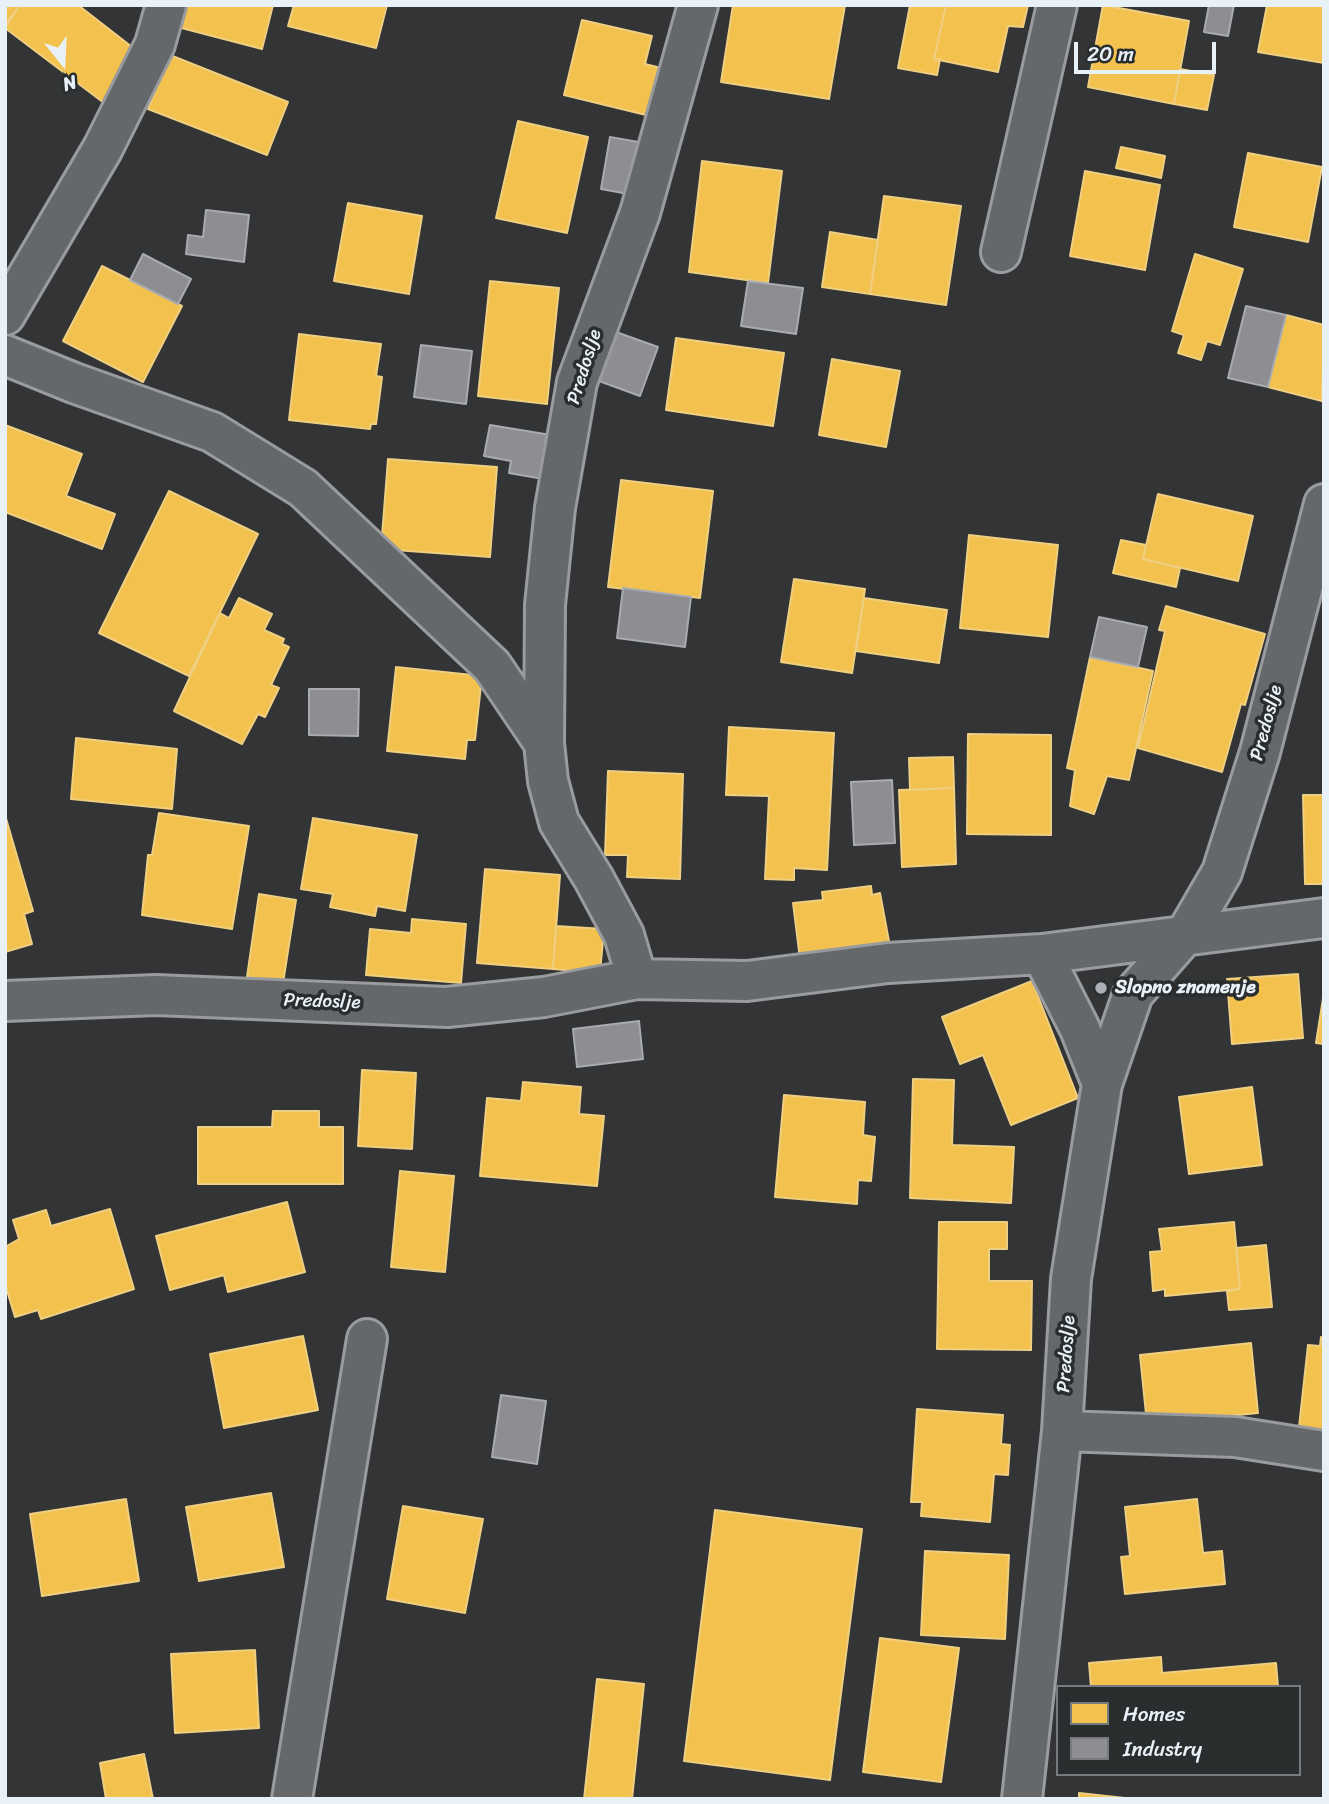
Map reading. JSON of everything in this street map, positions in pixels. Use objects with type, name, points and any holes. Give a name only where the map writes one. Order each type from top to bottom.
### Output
[{"type":"street","points":[[5,315],[103,148],[155,44],[166,5]]},
{"type":"street","name":"Predoslje","points":[[638,979],[624,935],[559,822],[548,781],[544,743],[545,605],[555,508],[577,382],[640,213],[698,5]]},
{"type":"street","points":[[1001,252],[1057,5]]},
{"type":"street","name":"Predoslje","points":[[5,355],[74,383],[212,432],[303,488],[492,666],[544,743]]},
{"type":"street","name":"Predoslje","points":[[1022,1799],[1062,1430],[1071,1279],[1102,1084],[1133,994],[1186,934],[1222,872],[1261,752],[1310,618],[1324,504]]},
{"type":"street","name":"Predoslje","points":[[5,1001],[156,995],[447,1007],[544,998],[638,979],[747,981],[888,963],[1042,954],[1324,918]]},
{"type":"street","points":[[1042,954],[1080,1029],[1102,1084]]},
{"type":"street","points":[[292,1799],[368,1339]]},
{"type":"street","points":[[1062,1430],[1235,1437],[1324,1451]]},
{"type":"building: Homes","points":[[5,5],[20,5],[5,25]]},
{"type":"building: Homes","points":[[20,5],[78,5],[141,54],[104,103],[5,28]]},
{"type":"building: Homes","points":[[175,5],[273,5],[262,49],[170,25]]},
{"type":"building: Homes","points":[[294,5],[387,5],[376,48],[288,26]]},
{"type":"building: Homes","points":[[733,5],[845,5],[829,99],[721,82]]},
{"type":"building: Homes","points":[[910,5],[946,5],[934,59],[940,59],[937,75],[898,68]]},
{"type":"building: Homes","points":[[946,5],[1028,5],[1023,27],[1008,26],[998,72],[934,59]]},
{"type":"building: Homes","points":[[1103,5],[1189,21],[1174,104],[1088,87]]},
{"type":"building: Homes","points":[[1267,5],[1324,5],[1324,63],[1258,52]]},
{"type":"building: Homes","points":[[582,20],[652,36],[645,64],[661,68],[650,116],[564,95]]},
{"type":"building: Homes","points":[[170,55],[288,102],[267,155],[148,109]]},
{"type":"building: Homes","points":[[1180,69],[1214,75],[1207,110],[1174,104]]},
{"type":"building: Homes","points":[[518,121],[588,137],[567,233],[496,218]]},
{"type":"building: Homes","points":[[1121,147],[1165,156],[1161,178],[1116,168]]},
{"type":"building: Homes","points":[[1248,153],[1322,167],[1308,242],[1234,227]]},
{"type":"building: Homes","points":[[702,161],[782,171],[768,283],[689,272]]},
{"type":"building: Homes","points":[[1085,171],[1160,185],[1145,270],[1070,256]]},
{"type":"building: Homes","points":[[884,196],[961,206],[946,305],[870,294]]},
{"type":"building: Homes","points":[[348,203],[422,216],[409,294],[334,281]]},
{"type":"building: Homes","points":[[830,232],[878,240],[870,294],[822,287]]},
{"type":"building: Homes","points":[[1195,254],[1243,269],[1220,345],[1207,341],[1201,360],[1178,353],[1184,335],[1172,331]]},
{"type":"building: Homes","points":[[102,266],[182,306],[143,382],[63,341]]},
{"type":"building: Homes","points":[[490,281],[559,288],[547,404],[478,396]]},
{"type":"building: Homes","points":[[1286,315],[1324,325],[1322,401],[1268,387]]},
{"type":"building: Homes","points":[[299,334],[381,344],[376,376],[382,377],[376,424],[371,424],[370,429],[289,420]]},
{"type":"building: Homes","points":[[676,338],[784,353],[773,426],[666,410]]},
{"type":"building: Homes","points":[[832,359],[900,371],[886,447],[819,435]]},
{"type":"building: Homes","points":[[5,425],[82,454],[66,496],[115,514],[102,549],[5,512]]},
{"type":"building: Homes","points":[[388,459],[497,467],[490,557],[381,549]]},
{"type":"building: Homes","points":[[621,480],[713,491],[700,598],[608,587]]},
{"type":"building: Homes","points":[[169,491],[258,534],[189,676],[99,633]]},
{"type":"building: Homes","points":[[1158,494],[1253,516],[1238,581],[1143,559]]},
{"type":"building: Homes","points":[[969,535],[1058,545],[1048,637],[960,628]]},
{"type":"building: Homes","points":[[1121,540],[1146,545],[1143,559],[1180,568],[1176,587],[1113,573]]},
{"type":"building: Homes","points":[[794,579],[865,589],[852,673],[781,662]]},
{"type":"building: Homes","points":[[239,598],[272,614],[264,630],[284,639],[282,644],[289,647],[271,685],[279,688],[265,717],[258,714],[242,744],[174,711],[220,613],[229,618]]},
{"type":"building: Homes","points":[[864,598],[947,610],[939,663],[856,651]]},
{"type":"building: Homes","points":[[1166,606],[1265,634],[1222,772],[1138,748],[1165,631],[1159,630]]},
{"type":"building: Homes","points":[[1090,657],[1153,671],[1129,780],[1107,776],[1094,814],[1070,806],[1075,770],[1067,768]]},
{"type":"building: Homes","points":[[396,667],[482,676],[475,740],[467,740],[465,759],[387,751]]},
{"type":"building: Homes","points":[[729,727],[834,733],[827,870],[794,868],[794,880],[765,879],[769,796],[726,795]]},
{"type":"building: Homes","points":[[968,734],[1051,735],[1051,835],[967,834]]},
{"type":"building: Homes","points":[[76,738],[177,749],[172,809],[71,799]]},
{"type":"building: Homes","points":[[953,757],[954,788],[910,790],[909,758]]},
{"type":"building: Homes","points":[[608,771],[683,774],[680,879],[627,877],[628,855],[605,855]]},
{"type":"building: Homes","points":[[954,788],[956,864],[902,867],[899,790]]},
{"type":"building: Homes","points":[[1303,795],[1324,795],[1324,884],[1305,884]]},
{"type":"building: Homes","points":[[159,813],[249,826],[232,929],[142,915],[148,855],[152,855]]},
{"type":"building: Homes","points":[[5,815],[33,911],[24,914],[32,944],[5,952]]},
{"type":"building: Homes","points":[[313,818],[417,835],[405,911],[377,906],[375,916],[330,907],[333,894],[301,889]]},
{"type":"building: Homes","points":[[485,869],[560,875],[553,969],[477,963]]},
{"type":"building: Homes","points":[[871,886],[872,895],[880,893],[890,947],[800,959],[793,903],[823,900],[822,892]]},
{"type":"building: Homes","points":[[259,894],[296,900],[283,983],[247,977]]},
{"type":"building: Homes","points":[[412,919],[466,924],[461,983],[366,975],[370,929],[411,933]]},
{"type":"building: Homes","points":[[556,926],[604,929],[600,973],[553,969]]},
{"type":"building: Homes","points":[[1298,974],[1303,1038],[1232,1044],[1227,979]]},
{"type":"building: Homes","points":[[1032,981],[1078,1098],[1011,1125],[983,1055],[960,1064],[942,1017]]},
{"type":"building: Homes","points":[[1324,992],[1324,1044],[1316,1043]]},
{"type":"building: Homes","points":[[362,1070],[416,1073],[412,1149],[358,1146]]},
{"type":"building: Homes","points":[[913,1079],[954,1080],[952,1145],[1014,1147],[1011,1203],[910,1198]]},
{"type":"building: Homes","points":[[523,1082],[581,1087],[579,1114],[604,1116],[597,1186],[480,1176],[487,1098],[521,1101]]},
{"type":"building: Homes","points":[[1252,1087],[1262,1165],[1189,1174],[1179,1097]]},
{"type":"building: Homes","points":[[784,1095],[865,1102],[863,1135],[875,1137],[871,1181],[858,1180],[857,1204],[775,1197]]},
{"type":"building: Homes","points":[[273,1111],[319,1111],[319,1127],[343,1127],[343,1184],[198,1184],[198,1127],[272,1127]]},
{"type":"building: Homes","points":[[400,1171],[454,1176],[445,1272],[391,1267]]},
{"type":"building: Homes","points":[[287,1202],[305,1272],[228,1292],[224,1275],[170,1290],[156,1236]]},
{"type":"building: Homes","points":[[110,1209],[134,1289],[41,1319],[38,1310],[15,1317],[5,1284],[5,1247],[19,1239],[13,1220],[46,1210],[51,1226]]},
{"type":"building: Homes","points":[[939,1222],[1007,1222],[1007,1249],[989,1249],[989,1281],[1032,1281],[1031,1350],[937,1349]]},
{"type":"building: Homes","points":[[1234,1222],[1240,1289],[1165,1296],[1165,1289],[1153,1291],[1150,1252],[1162,1251],[1159,1229]]},
{"type":"building: Homes","points":[[1266,1245],[1272,1307],[1229,1310],[1227,1291],[1240,1289],[1236,1248]]},
{"type":"building: Homes","points":[[303,1336],[318,1410],[224,1428],[210,1354]]},
{"type":"building: Homes","points":[[1321,1337],[1324,1338],[1324,1439],[1298,1436],[1308,1345],[1320,1346]]},
{"type":"building: Homes","points":[[1251,1343],[1258,1413],[1147,1424],[1140,1355]]},
{"type":"building: Homes","points":[[917,1409],[1003,1415],[1001,1444],[1010,1445],[1008,1475],[994,1474],[990,1522],[921,1516],[922,1502],[911,1502]]},
{"type":"building: Homes","points":[[271,1493],[284,1567],[199,1581],[186,1507]]},
{"type":"building: Homes","points":[[126,1499],[139,1581],[42,1596],[30,1514]]},
{"type":"building: Homes","points":[[1197,1499],[1203,1553],[1222,1551],[1225,1584],[1125,1594],[1121,1557],[1130,1556],[1125,1507]]},
{"type":"building: Homes","points":[[403,1506],[483,1519],[465,1613],[387,1599]]},
{"type":"building: Homes","points":[[715,1510],[862,1529],[830,1780],[684,1761]]},
{"type":"building: Homes","points":[[925,1551],[1009,1555],[1005,1639],[921,1635]]},
{"type":"building: Homes","points":[[880,1638],[959,1648],[941,1782],[863,1772]]},
{"type":"building: Homes","points":[[255,1650],[259,1728],[175,1733],[171,1654]]},
{"type":"building: Homes","points":[[1161,1657],[1162,1673],[1276,1663],[1278,1685],[1091,1685],[1089,1663]]},
{"type":"building: Homes","points":[[597,1679],[644,1684],[632,1799],[584,1799]]},
{"type":"building: Homes","points":[[144,1754],[153,1799],[106,1799],[100,1763]]},
{"type":"building: Homes","points":[[1079,1793],[1134,1799],[1079,1799]]},
{"type":"building: Industry","points":[[1209,5],[1234,5],[1228,36],[1204,32]]},
{"type":"building: Industry","points":[[610,137],[644,143],[634,195],[601,189]]},
{"type":"building: Industry","points":[[206,210],[249,215],[244,262],[186,254],[188,235],[203,237]]},
{"type":"building: Industry","points":[[143,254],[191,279],[178,304],[130,280]]},
{"type":"building: Industry","points":[[748,281],[803,288],[796,334],[741,326]]},
{"type":"building: Industry","points":[[1246,306],[1286,315],[1268,387],[1228,378]]},
{"type":"building: Industry","points":[[616,332],[658,347],[640,396],[599,381]]},
{"type":"building: Industry","points":[[421,345],[472,351],[466,404],[414,397]]},
{"type":"building: Industry","points":[[490,425],[557,436],[549,480],[509,473],[511,461],[484,456]]},
{"type":"building: Industry","points":[[623,588],[691,597],[685,647],[617,638]]},
{"type":"building: Industry","points":[[1099,617],[1147,627],[1138,667],[1090,657]]},
{"type":"building: Industry","points":[[309,689],[359,689],[358,736],[309,735]]},
{"type":"building: Industry","points":[[892,780],[895,843],[854,845],[851,782]]},
{"type":"building: Industry","points":[[639,1021],[643,1059],[577,1067],[573,1029]]},
{"type":"building: Industry","points":[[501,1395],[546,1401],[537,1464],[492,1457]]},
{"type":"place","name":"Slopno znamenje","points":[[1101,988]]}]
